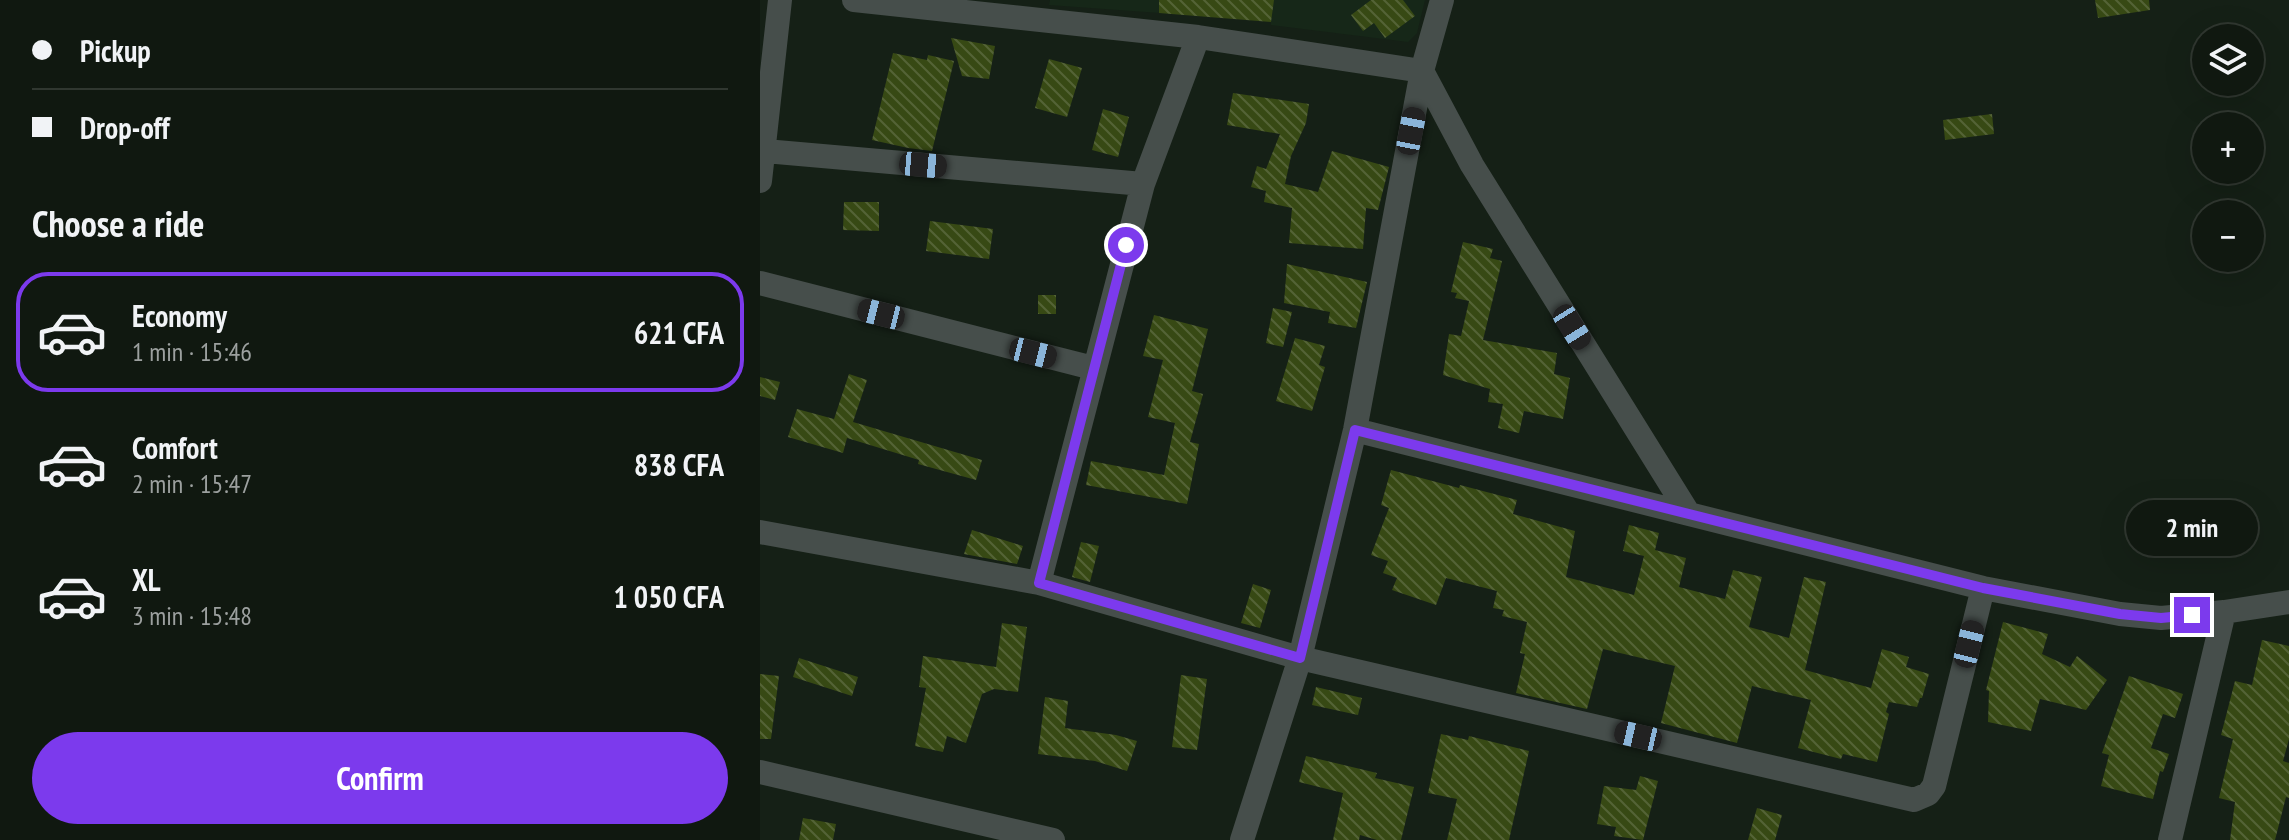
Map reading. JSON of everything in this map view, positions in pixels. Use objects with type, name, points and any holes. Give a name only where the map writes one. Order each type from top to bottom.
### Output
[{"type":"street","points":[[760,181],[780,0]]},
{"type":"street","points":[[854,0],[1198,37],[1422,71]]},
{"type":"street","points":[[1242,840],[1300,658],[1355,430],[1422,71],[1442,0]]},
{"type":"street","points":[[1039,583],[1143,184],[1198,37]]},
{"type":"street","points":[[1422,71],[1472,165],[1689,514]]},
{"type":"street","points":[[765,151],[1143,184]]},
{"type":"street","points":[[760,283],[1093,368]]},
{"type":"street","points":[[1355,430],[1983,588],[2120,614],[2161,618],[2289,602]]},
{"type":"street","points":[[760,532],[1039,583],[1300,658],[1914,800],[1928,794],[1934,786],[1983,588]]},
{"type":"street","points":[[2170,840],[2224,612]]},
{"type":"street","points":[[760,772],[1053,840]]},
{"type":"shaded area","points":[[1050,0],[1425,0],[1417,33],[1408,42],[1271,25],[1271,21],[1049,5]]},
{"type":"building","points":[[1159,0],[1274,0],[1271,22],[1159,13]]},
{"type":"building","points":[[1371,0],[1403,0],[1415,16],[1385,38],[1374,23],[1363,31],[1351,15]]},
{"type":"building","points":[[2095,0],[2149,0],[2150,10],[2098,18]]},
{"type":"building","points":[[951,38],[995,46],[989,79],[962,76]]},
{"type":"building","points":[[893,53],[927,60],[928,55],[954,61],[932,151],[872,140]]},
{"type":"building","points":[[1049,59],[1082,68],[1067,117],[1035,108]]},
{"type":"building","points":[[1233,93],[1309,104],[1306,123],[1291,156],[1285,184],[1318,192],[1332,151],[1389,167],[1378,210],[1366,208],[1363,249],[1289,243],[1292,208],[1264,202],[1266,191],[1251,187],[1257,166],[1266,169],[1280,134],[1227,125]]},
{"type":"building","points":[[1103,109],[1129,117],[1118,157],[1092,150]]},
{"type":"building","points":[[1992,114],[1994,134],[1945,140],[1943,120]]},
{"type":"building","points":[[844,202],[879,202],[879,231],[843,230]]},
{"type":"building","points":[[930,221],[993,229],[989,259],[926,251]]},
{"type":"building","points":[[1463,242],[1493,249],[1490,258],[1502,261],[1483,340],[1557,353],[1554,374],[1570,378],[1563,419],[1524,411],[1519,433],[1498,428],[1503,404],[1488,402],[1490,389],[1443,375],[1449,334],[1461,336],[1469,301],[1455,298],[1457,293],[1451,292]]},
{"type":"building","points":[[1287,264],[1367,282],[1356,328],[1328,323],[1330,312],[1284,303]]},
{"type":"building","points":[[1038,295],[1056,295],[1056,314],[1038,314]]},
{"type":"building","points":[[1273,308],[1292,312],[1283,347],[1266,343]]},
{"type":"building","points":[[1154,315],[1208,329],[1192,391],[1203,394],[1190,442],[1199,444],[1187,504],[1086,485],[1091,461],[1164,475],[1175,423],[1148,417],[1163,360],[1143,356]]},
{"type":"building","points":[[1295,338],[1325,346],[1319,365],[1325,367],[1312,411],[1276,401]]},
{"type":"building","points":[[849,374],[867,380],[853,422],[982,460],[976,480],[918,464],[919,460],[847,438],[843,453],[788,437],[797,409],[834,419]]},
{"type":"building","points":[[760,377],[780,382],[775,400],[760,396]]},
{"type":"building","points":[[1391,470],[1517,500],[1513,514],[1575,531],[1566,577],[1634,595],[1644,556],[1623,551],[1629,525],[1659,533],[1655,550],[1686,558],[1679,587],[1725,599],[1733,570],[1762,577],[1749,627],[1789,638],[1804,577],[1826,582],[1805,670],[1871,688],[1882,649],[1909,657],[1906,667],[1929,674],[1922,698],[1917,707],[1889,702],[1877,762],[1843,754],[1841,759],[1798,748],[1811,700],[1752,686],[1737,743],[1661,723],[1675,666],[1603,649],[1587,709],[1516,693],[1525,654],[1520,653],[1527,622],[1502,616],[1504,610],[1493,608],[1497,591],[1446,578],[1436,605],[1392,590],[1397,578],[1383,573],[1388,561],[1371,555],[1389,508],[1381,505]]},
{"type":"building","points":[[972,530],[1023,546],[1017,564],[964,554]]},
{"type":"building","points":[[1081,542],[1099,546],[1090,582],[1072,577]]},
{"type":"building","points":[[1253,584],[1271,590],[1260,628],[1241,623]]},
{"type":"building","points":[[2003,622],[2048,634],[2042,654],[2070,667],[2077,656],[2107,680],[2086,710],[2040,699],[2031,731],[1988,722],[1989,691],[1986,690]]},
{"type":"building","points":[[1002,623],[1027,627],[1018,692],[994,689],[982,694],[966,743],[947,736],[943,752],[915,746],[926,688],[919,687],[923,656],[996,667]]},
{"type":"building","points":[[2262,640],[2289,646],[2289,739],[2283,761],[2289,763],[2289,798],[2286,797],[2275,840],[2230,840],[2235,802],[2219,798],[2233,739],[2221,735],[2235,681],[2252,685]]},
{"type":"building","points":[[799,658],[858,677],[852,696],[793,677]]},
{"type":"building","points":[[760,674],[779,676],[771,739],[760,739]]},
{"type":"building","points":[[1181,675],[1207,679],[1197,750],[1172,747]]},
{"type":"building","points":[[2129,676],[2183,694],[2175,718],[2163,714],[2151,748],[2169,754],[2163,772],[2160,771],[2153,799],[2101,786],[2109,755],[2102,753]]},
{"type":"building","points":[[1316,687],[1362,698],[1358,715],[1312,705]]},
{"type":"building","points":[[1045,697],[1068,701],[1065,728],[1137,741],[1127,771],[1095,761],[1038,754]]},
{"type":"building","points":[[1441,734],[1468,740],[1469,736],[1529,751],[1509,840],[1447,840],[1457,799],[1428,793]]},
{"type":"building","points":[[1306,756],[1377,773],[1375,778],[1414,787],[1401,840],[1377,840],[1360,835],[1359,840],[1333,840],[1343,793],[1299,782]]},
{"type":"building","points":[[1640,776],[1658,781],[1643,840],[1614,836],[1616,827],[1597,824],[1604,786],[1636,790]]},
{"type":"building","points":[[1757,808],[1782,815],[1775,840],[1748,840]]},
{"type":"building","points":[[803,818],[836,824],[833,840],[799,840]]},
{"type":"route","points":[[1126,245],[1039,583],[1300,658],[1355,430],[1983,588],[2120,614],[2161,618],[2192,615]]}]
